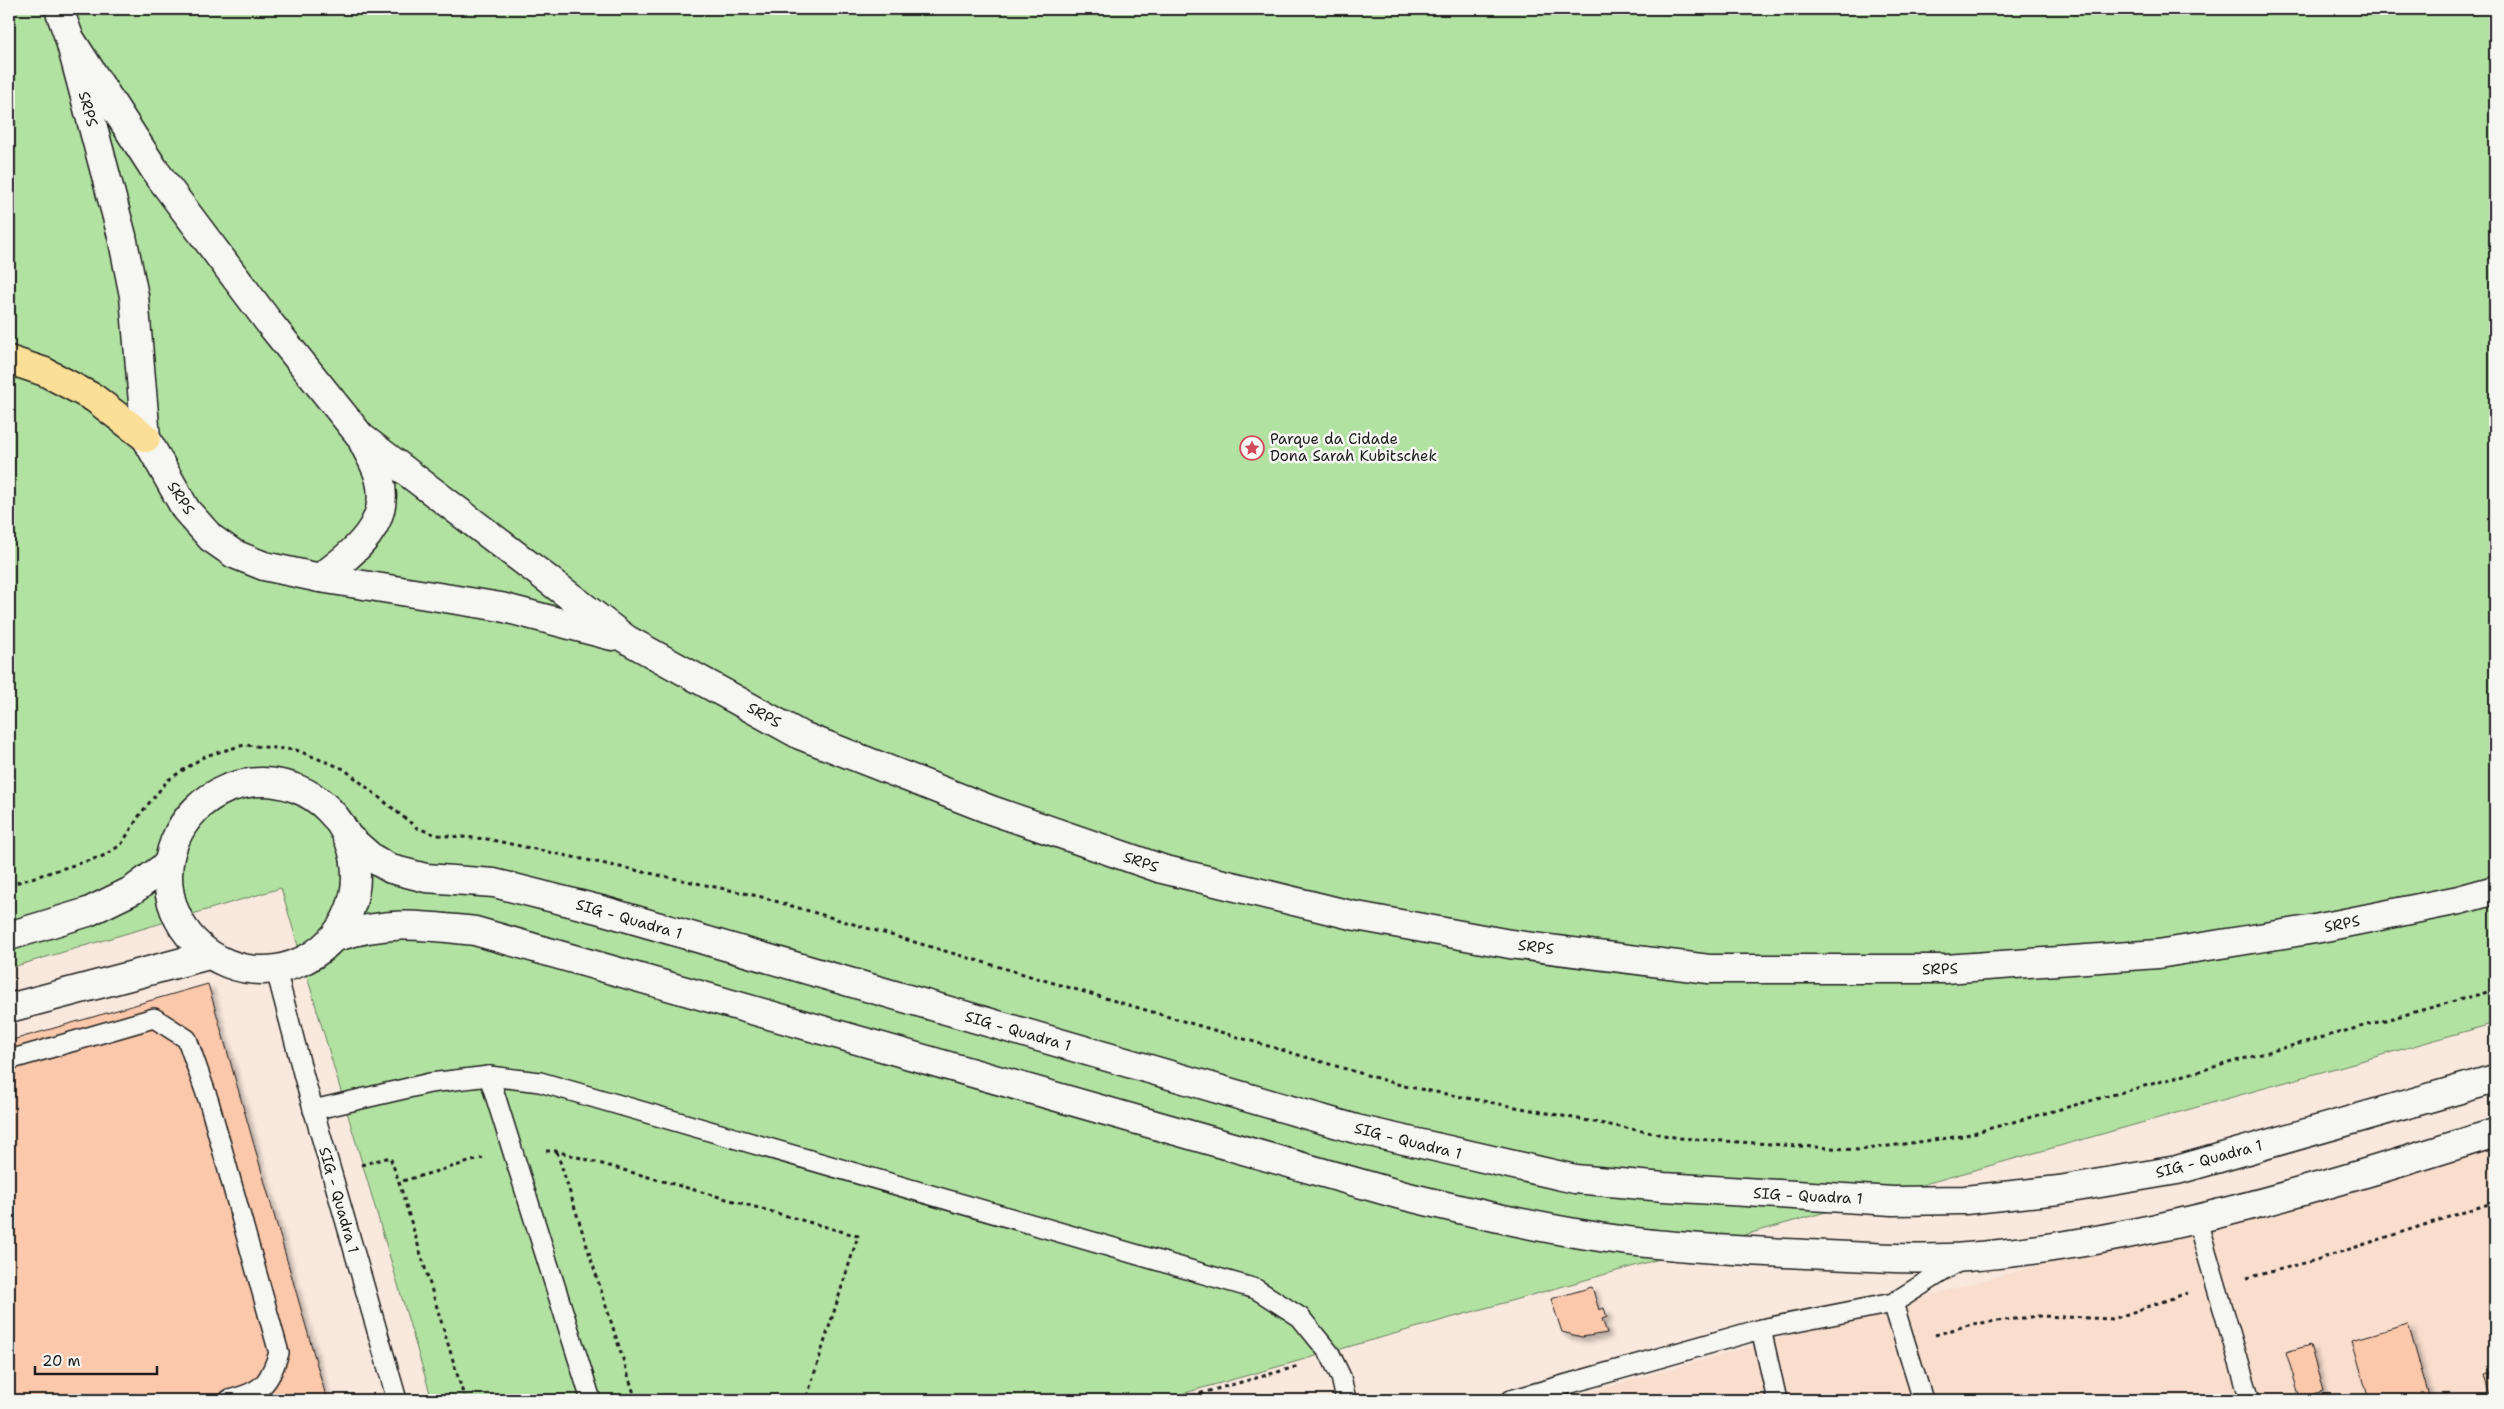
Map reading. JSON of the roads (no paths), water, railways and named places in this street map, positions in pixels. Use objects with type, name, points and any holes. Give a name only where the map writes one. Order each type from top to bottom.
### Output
[{"type":"highway","points":[[9,360],[45,372],[94,398],[146,438]]},
{"type":"street","name":"SRPS","points":[[59,9],[69,37],[122,236],[134,296],[146,438],[186,510],[211,538],[234,554],[264,566],[320,578],[501,607],[626,639]]},
{"type":"street","name":"SRPS","points":[[69,37],[156,172],[271,324],[361,437],[626,639],[800,735],[990,810],[1162,869],[1351,916],[1510,944],[1710,969],[1945,969],[2158,954],[2315,929],[2459,900],[2495,890]]},
{"type":"street","points":[[320,578],[349,556],[372,532],[382,507],[380,477],[361,437]]},
{"type":"street","points":[[336,936],[352,906],[356,871],[348,837],[328,809],[299,790],[265,782],[230,787],[200,804],[179,831],[168,864],[170,898],[185,931],[209,955],[241,968],[276,970],[309,958],[336,936],[364,927],[406,924],[475,931],[1401,1195],[1505,1220],[1584,1235],[1678,1247],[1862,1257],[1965,1257],[2050,1247],[2196,1217],[2345,1180],[2495,1133]]},
{"type":"street","name":"SIG - Quadra 1","points":[[348,837],[372,858],[391,869],[426,878],[494,883],[601,910],[1356,1129],[1575,1179],[1664,1187],[1893,1201],[1965,1200],[2059,1190],[2177,1170],[2495,1079]]},
{"type":"street","points":[[9,936],[88,912],[133,890],[168,864]]},
{"type":"street","points":[[9,1008],[209,955]]},
{"type":"lane","name":"SIG - Quadra 1","points":[[276,970],[397,1400]]},
{"type":"lane","points":[[9,1060],[154,1018],[187,1039],[214,1120],[279,1353],[270,1379],[248,1395],[229,1400]]},
{"type":"lane","points":[[490,1076],[591,1400]]},
{"type":"lane","points":[[314,1110],[430,1083],[490,1076],[540,1082],[1256,1290],[1300,1317],[1330,1354],[1341,1377],[1346,1400]]},
{"type":"lane","points":[[2196,1217],[2250,1400]]},
{"type":"lane","points":[[1511,1400],[1566,1393],[1760,1330],[1893,1303],[1965,1257]]},
{"type":"lane","points":[[1893,1303],[1923,1400]]},
{"type":"lane","points":[[1760,1330],[1777,1400]]},
{"type":"place","name":"Parque da Cidade Dona Sarah Kubitschek","points":[[1252,448]]}]
